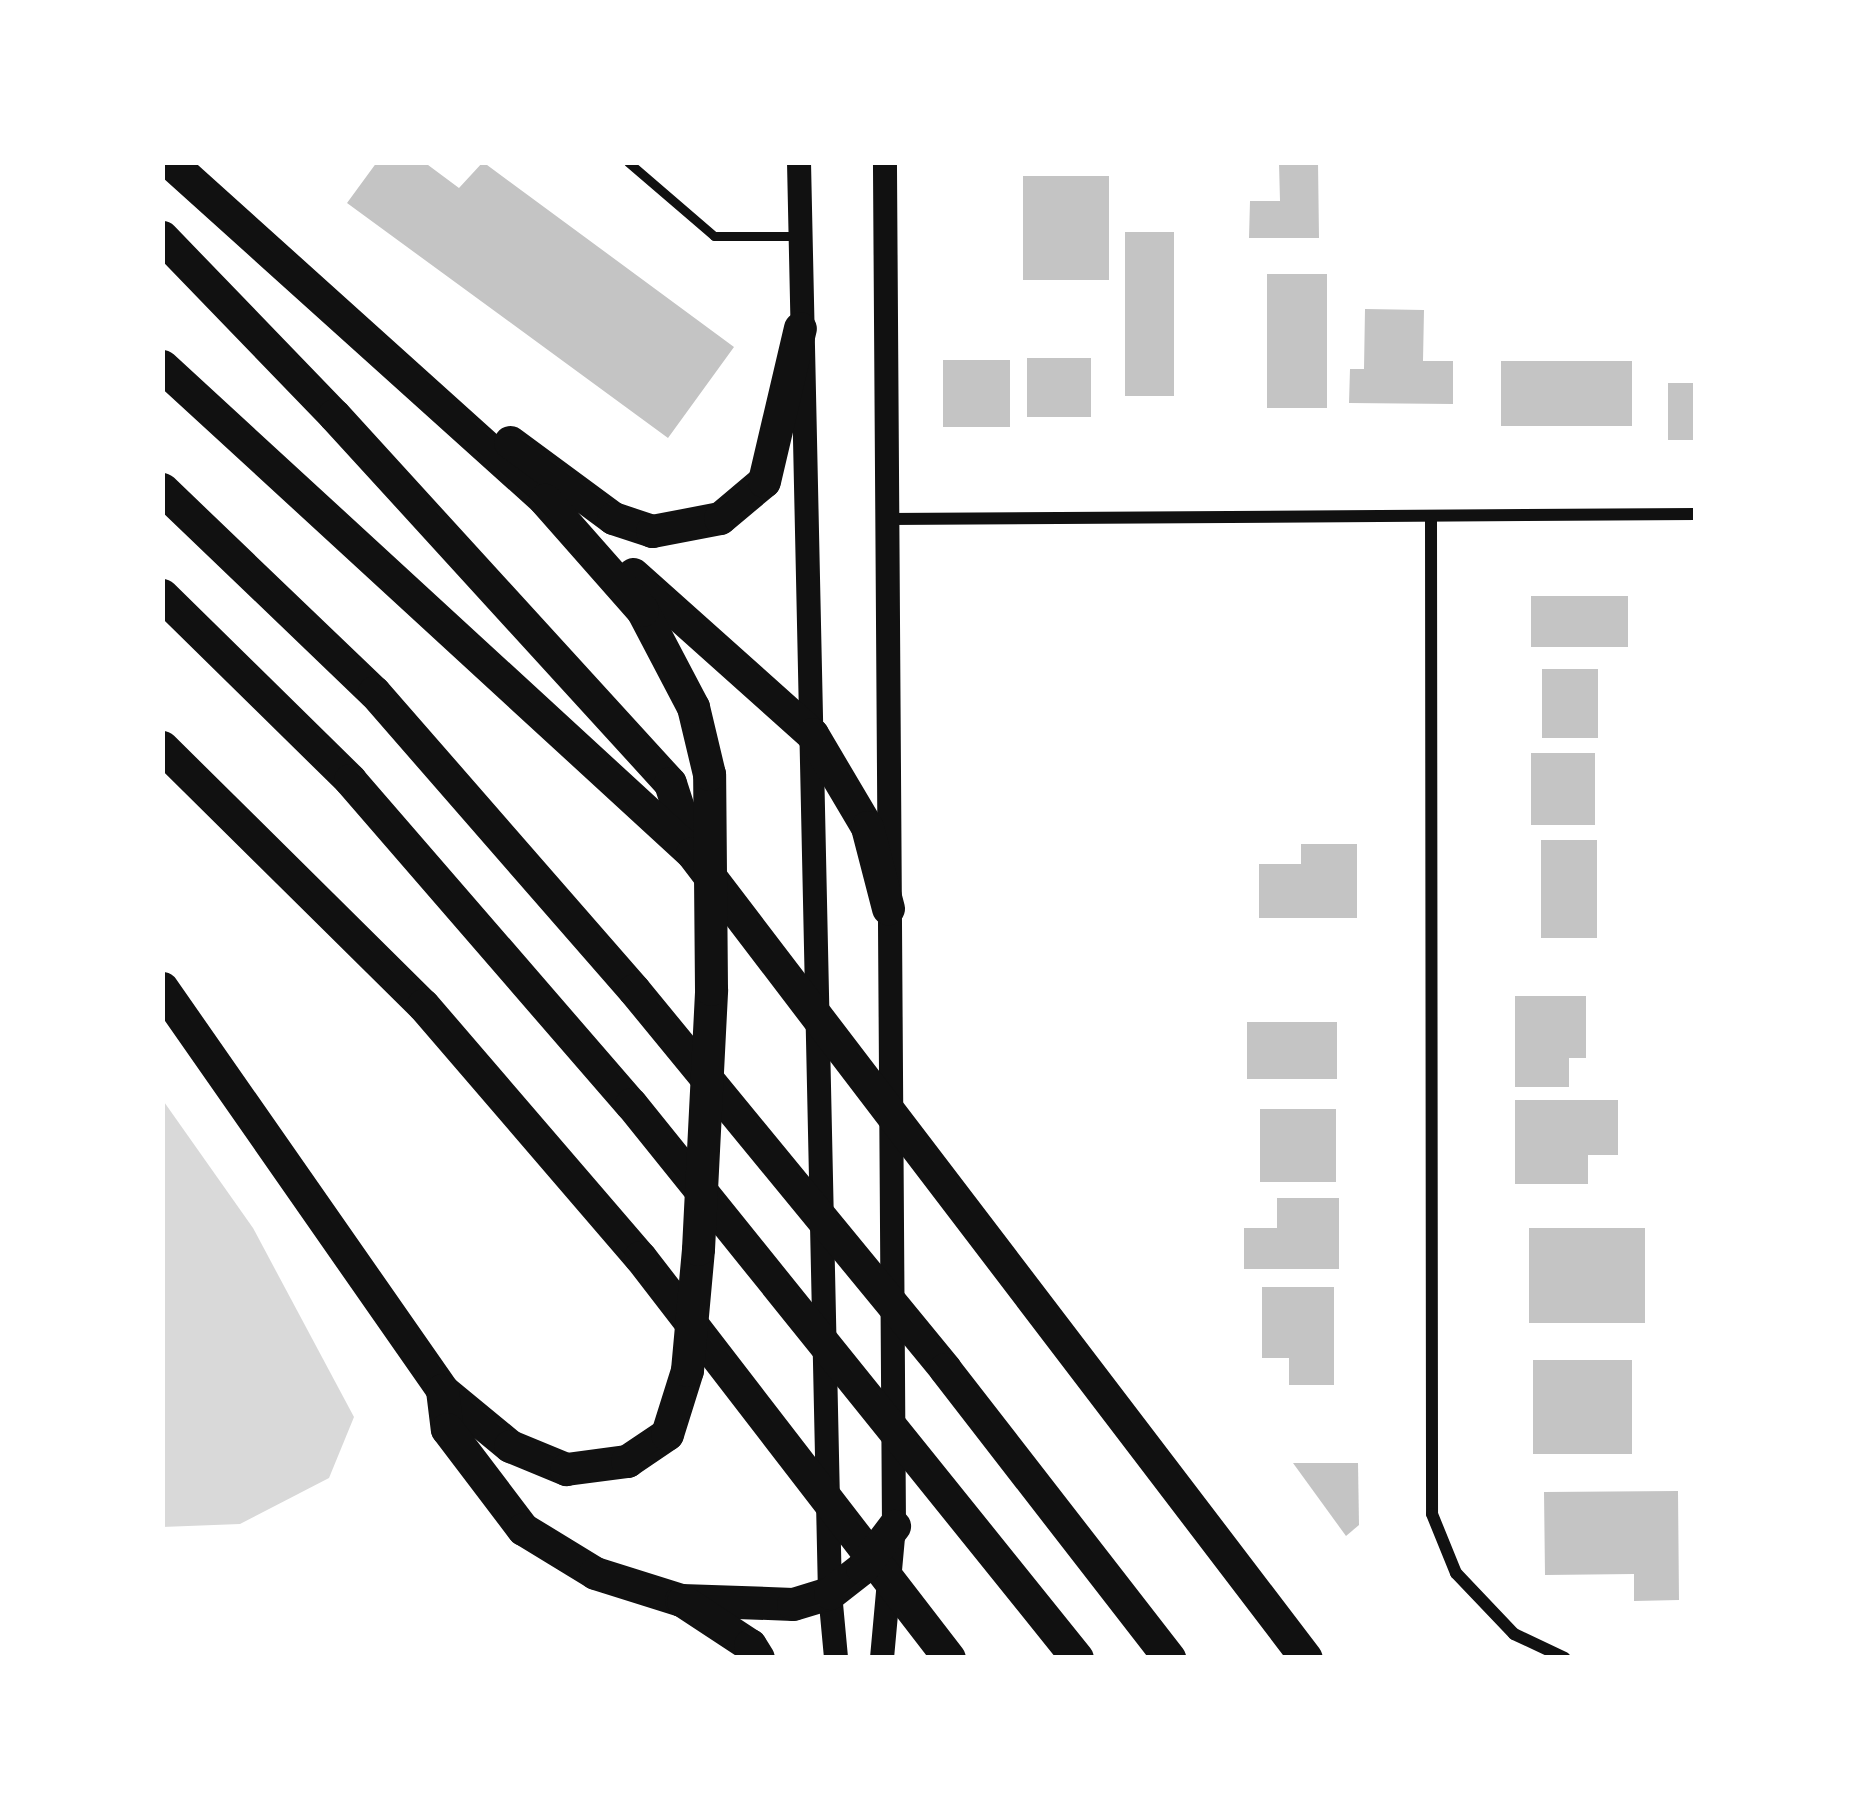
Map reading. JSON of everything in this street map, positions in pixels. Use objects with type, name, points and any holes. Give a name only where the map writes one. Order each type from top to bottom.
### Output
[{"type":"highway","points":[[170,162],[812,734],[867,827],[889,908]]},
{"type":"highway","points":[[162,237],[400,485],[670,783],[692,853]]},
{"type":"highway","points":[[329,301],[579,495],[614,518],[652,531],[720,518],[764,481],[800,328]]},
{"type":"highway","points":[[162,366],[692,853],[1306,1658]]},
{"type":"highway","points":[[162,489],[374,692],[634,990],[945,1369],[1169,1658]]},
{"type":"highway","points":[[162,988],[442,1390],[510,1446],[566,1469],[628,1461],[667,1434],[687,1370],[711,989],[709,774],[693,706],[642,610],[545,500]]},
{"type":"highway","points":[[162,595],[350,780],[631,1104],[1077,1658]]},
{"type":"highway","points":[[162,747],[423,1005],[640,1257],[949,1658]]},
{"type":"highway","points":[[442,1390],[447,1429],[523,1529],[595,1573],[681,1600],[793,1604],[830,1592],[862,1568],[894,1526]]},
{"type":"highway","points":[[681,1600],[750,1645],[758,1658]]},
{"type":"main road","points":[[799,162],[830,1592],[836,1658]]},
{"type":"main road","points":[[882,1658],[894,1526],[885,162]]},
{"type":"street","points":[[886,520],[1696,514]]},
{"type":"street","points":[[1431,515],[1432,1514],[1456,1573],[1514,1634],[1564,1658]]},
{"type":"lane","points":[[628,162],[715,236],[798,236]]},
{"type":"shaded area","points":[[162,1099],[253,1228],[354,1417],[329,1478],[240,1524],[162,1527]]},
{"type":"building","points":[[377,162],[424,162],[459,188],[483,162],[734,347],[668,438],[347,203]]},
{"type":"building","points":[[1318,162],[1319,238],[1249,238],[1250,201],[1280,201],[1279,163]]},
{"type":"building","points":[[1023,176],[1109,176],[1109,280],[1023,280]]},
{"type":"building","points":[[1125,232],[1174,232],[1174,396],[1125,396]]},
{"type":"building","points":[[1267,274],[1327,274],[1327,408],[1267,408]]},
{"type":"building","points":[[1365,309],[1424,310],[1423,361],[1453,361],[1453,404],[1349,403],[1350,369],[1364,369]]},
{"type":"building","points":[[1027,358],[1091,358],[1091,417],[1027,417]]},
{"type":"building","points":[[943,360],[1010,360],[1010,427],[943,427]]},
{"type":"building","points":[[1501,361],[1632,361],[1632,426],[1501,426]]},
{"type":"building","points":[[1668,383],[1696,383],[1696,440],[1668,440]]},
{"type":"building","points":[[1531,596],[1628,596],[1628,647],[1531,647]]},
{"type":"building","points":[[1542,669],[1598,669],[1598,738],[1542,738]]},
{"type":"building","points":[[1531,753],[1595,753],[1595,825],[1531,825]]},
{"type":"building","points":[[1541,840],[1597,840],[1597,938],[1541,938]]},
{"type":"building","points":[[1301,844],[1357,844],[1357,918],[1259,918],[1259,864],[1301,864]]},
{"type":"building","points":[[1515,996],[1586,996],[1586,1058],[1569,1058],[1569,1087],[1515,1087]]},
{"type":"building","points":[[1247,1022],[1337,1022],[1337,1079],[1247,1079]]},
{"type":"building","points":[[1515,1100],[1618,1100],[1618,1155],[1588,1155],[1588,1184],[1515,1184]]},
{"type":"building","points":[[1260,1109],[1336,1109],[1336,1182],[1260,1182]]},
{"type":"building","points":[[1277,1198],[1339,1198],[1339,1269],[1244,1269],[1244,1228],[1277,1228]]},
{"type":"building","points":[[1529,1228],[1645,1228],[1645,1323],[1529,1323]]},
{"type":"building","points":[[1262,1287],[1334,1287],[1334,1385],[1289,1385],[1289,1358],[1262,1358]]},
{"type":"building","points":[[1533,1360],[1632,1360],[1632,1454],[1533,1454]]},
{"type":"building","points":[[1293,1463],[1358,1463],[1359,1525],[1346,1536]]},
{"type":"building","points":[[1678,1491],[1679,1600],[1634,1601],[1634,1574],[1545,1575],[1544,1492]]}]
